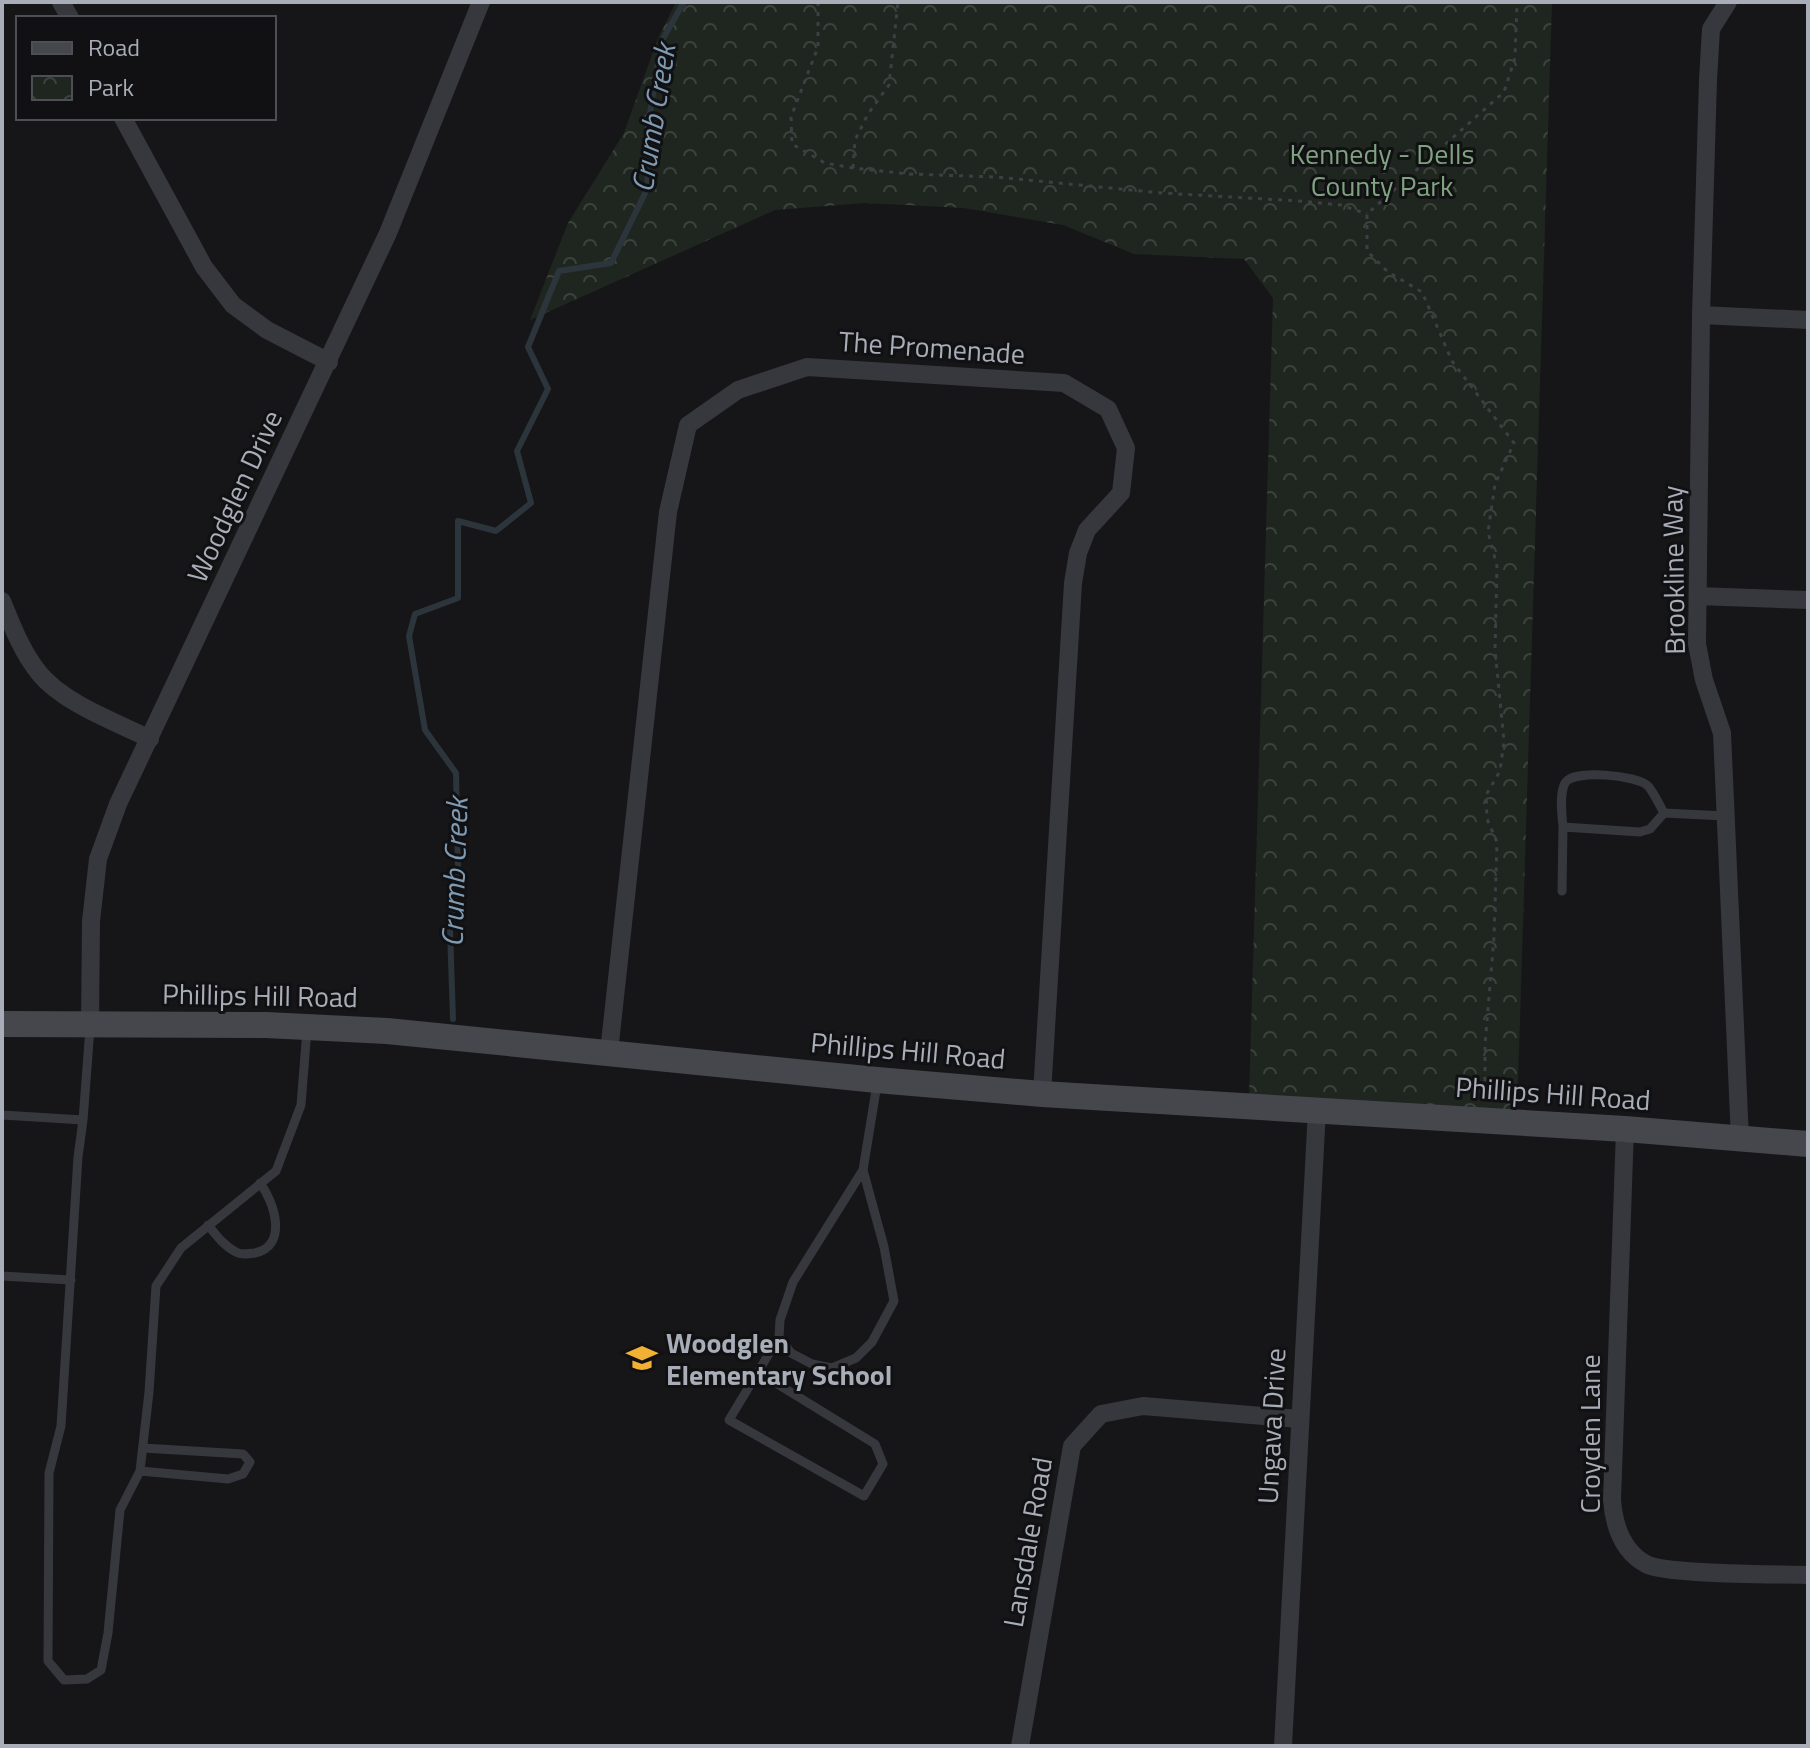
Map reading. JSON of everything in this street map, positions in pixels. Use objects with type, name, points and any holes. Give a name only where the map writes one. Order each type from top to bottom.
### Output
[{"type":"street","name":"Woodglen Drive","points":[[90,1025],[91,921],[98,859],[118,804],[388,233],[481,2]]},
{"type":"street","name":"Brookline Way","points":[[1728,2],[1711,29],[1701,315],[1697,644],[1704,680],[1722,733],[1740,1139]]},
{"type":"street","points":[[124,120],[204,267],[233,305],[267,330],[329,362]]},
{"type":"street","points":[[1701,315],[1808,320]]},
{"type":"street","name":"The Promenade","points":[[609,1052],[668,512],[688,425],[738,390],[807,367],[1064,383],[1108,409],[1126,448],[1121,493],[1087,530],[1078,553],[1073,583],[1042,1094]]},
{"type":"street","points":[[1698,596],[1808,600]]},
{"type":"street","points":[[2,601],[17,638],[39,674],[65,696],[150,739]]},
{"type":"street","name":"Phillips Hill Road","points":[[2,1024],[307,1027],[387,1031],[1042,1094],[1625,1129],[1808,1144]]},
{"type":"street","name":"Ungava Drive","points":[[1283,1746],[1317,1110]]},
{"type":"street","name":"Croyden Lane","points":[[1625,1129],[1612,1500],[1614,1522],[1624,1545],[1646,1564],[1676,1569],[1808,1575]]},
{"type":"street","name":"Lansdale Road","points":[[1020,1746],[1072,1446],[1101,1414],[1143,1406],[1299,1419]]},
{"type":"lane","points":[[1562,891],[1563,788],[1566,780],[1592,775],[1627,778],[1646,784],[1664,813]]},
{"type":"lane","points":[[1664,813],[1725,816]]},
{"type":"lane","points":[[1563,827],[1640,832],[1650,829],[1664,813]]},
{"type":"lane","points":[[90,1025],[78,1157],[61,1426],[49,1473],[48,1661],[64,1680],[87,1679],[101,1670],[108,1633],[120,1510],[140,1471],[156,1286],[181,1248],[276,1171],[301,1105],[307,1027]]},
{"type":"lane","points":[[758,1372],[875,1444],[883,1464],[864,1496],[729,1420],[779,1337],[780,1320],[793,1282],[863,1170],[877,1080]]},
{"type":"lane","points":[[2,1115],[83,1120]]},
{"type":"lane","points":[[779,1337],[791,1353],[812,1364],[832,1368],[856,1358],[872,1342],[886,1318],[894,1301],[884,1247],[863,1170]]},
{"type":"lane","points":[[208,1225],[224,1244],[238,1254],[266,1250],[272,1244],[275,1212],[260,1183]]},
{"type":"lane","points":[[2,1276],[71,1280]]},
{"type":"lane","points":[[140,1471],[228,1479],[243,1474],[250,1462],[243,1454],[143,1448]]},
{"type":"path","points":[[818,2],[818,47],[791,117],[792,144],[825,163],[909,174],[996,177],[1162,193],[1341,205],[1367,214]]},
{"type":"path","points":[[853,168],[855,140],[868,114],[889,85],[898,2]]},
{"type":"path","points":[[1486,1121],[1485,1045],[1494,937],[1497,842],[1487,819],[1486,795],[1500,771],[1504,741],[1495,650],[1497,566],[1488,532],[1495,484],[1514,443],[1452,361],[1422,292],[1388,272],[1367,251],[1367,214],[1504,92],[1515,58],[1517,2]]},
{"type":"green space","name":"Kennedy - Dells County Park","points":[[676,2],[1552,2],[1517,1114],[1249,1097],[1273,298],[1244,259],[1134,254],[1063,225],[964,208],[865,203],[775,210],[530,320],[568,223],[624,133],[658,38]]},
{"type":"waterway","name":"Crumb Creek","points":[[453,1019],[450,930],[458,867],[456,773],[425,730],[409,636],[415,614],[458,598],[458,521],[496,531],[531,503],[517,451],[548,389],[528,347],[559,271],[611,263],[648,187],[646,139],[661,42],[684,2]]},
{"type":"place","name":"Woodglen Elementary School","points":[[642,1358]]}]
